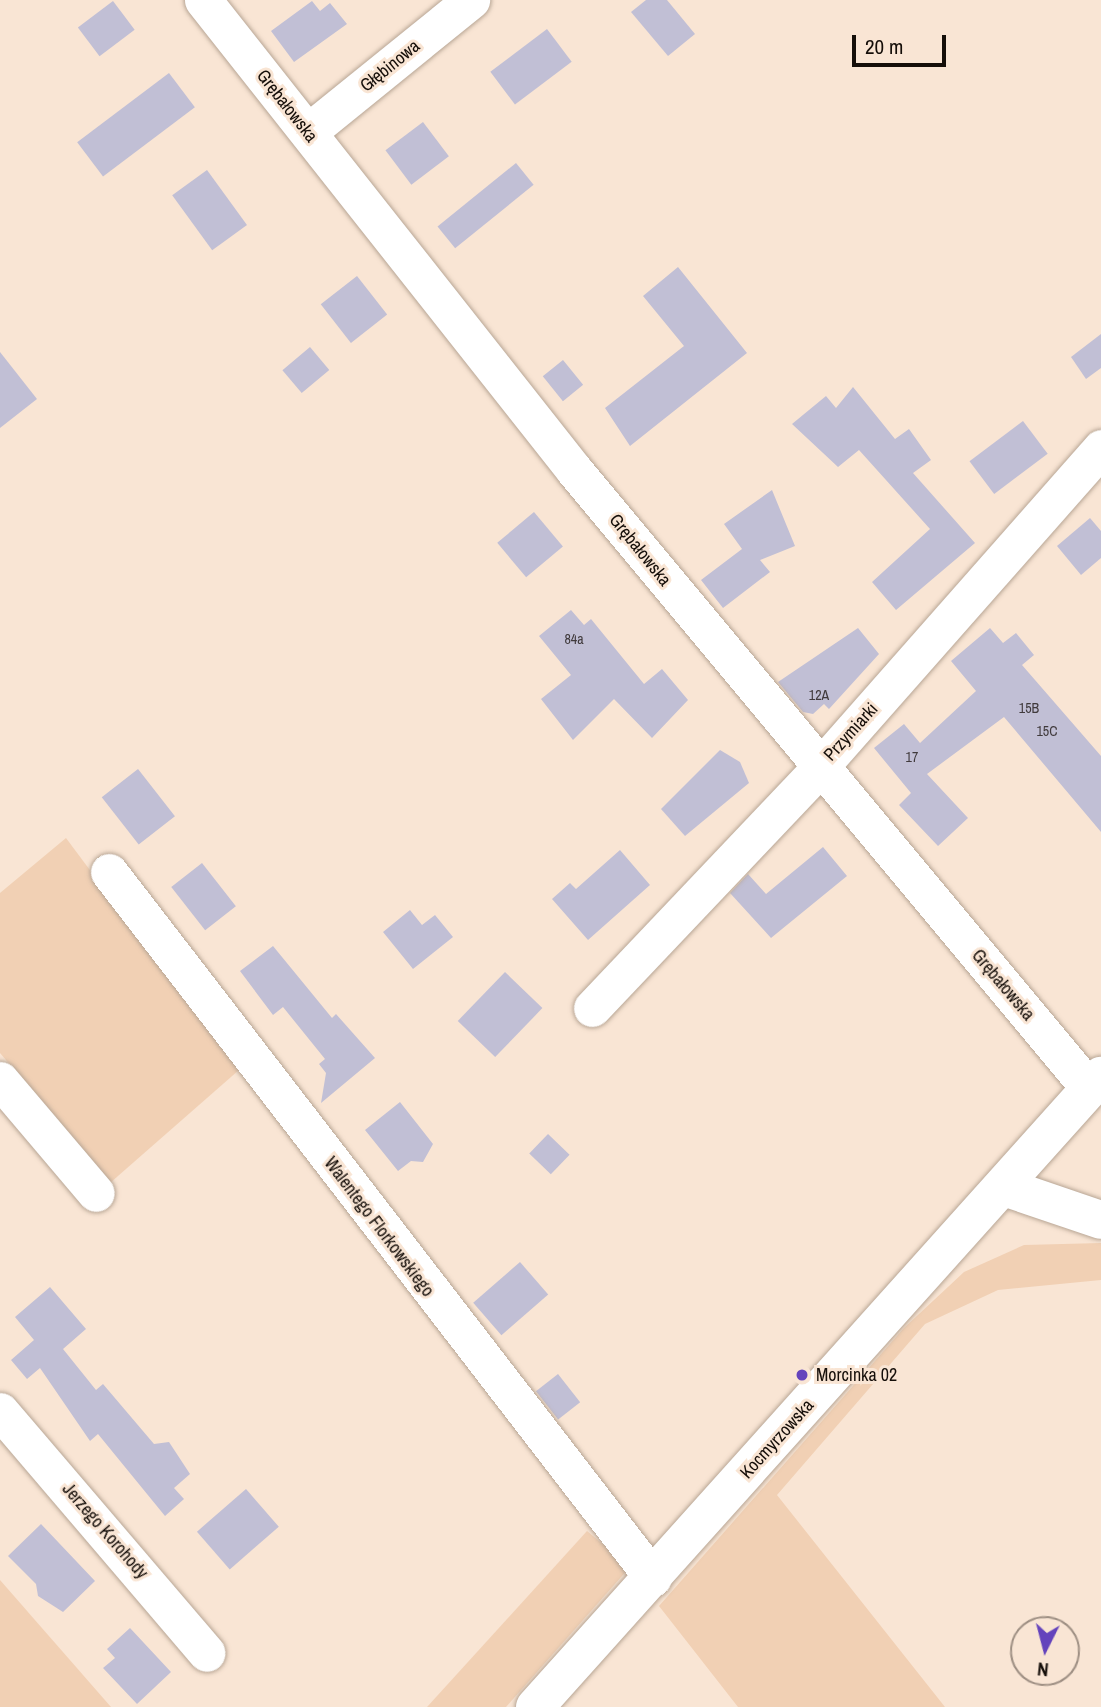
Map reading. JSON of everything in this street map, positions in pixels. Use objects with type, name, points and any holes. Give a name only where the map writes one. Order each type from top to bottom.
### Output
[{"type":"main road","name":"Kocmyrzowska","points":[[535,1707],[1004,1187],[1095,1082]]},
{"type":"main road","points":[[1004,1187],[1101,1220]]},
{"type":"street","name":"Grębałowska","points":[[204,0],[307,132],[819,768],[1095,1082]]},
{"type":"street","name":"Głębinowa","points":[[307,132],[471,0]]},
{"type":"street","name":"Przymiarki","points":[[592,1008],[819,768],[1101,448]]},
{"type":"street","name":"Walentego Florkowskiego","points":[[109,872],[653,1578]]},
{"type":"street","points":[[0,1080],[96,1193]]},
{"type":"street","name":"Jerzego Korohody","points":[[0,1411],[207,1653]]},
{"type":"shaded area","points":[[66,838],[239,1070],[110,1183],[0,1053],[0,893]]},
{"type":"shaded area","points":[[1101,1243],[1101,1280],[998,1290],[925,1324],[777,1495],[945,1707],[738,1707],[659,1606],[904,1328],[964,1272],[1024,1245]]},
{"type":"shaded area","points":[[587,1531],[630,1567],[506,1707],[427,1707]]},
{"type":"shaded area","points":[[0,1580],[111,1707],[0,1707]]},
{"type":"building","points":[[646,0],[667,0],[695,34],[668,56],[631,12]]},
{"type":"building","points":[[113,1],[135,30],[100,56],[78,27]]},
{"type":"building","points":[[312,1],[320,11],[330,3],[347,24],[294,62],[271,31]]},
{"type":"building","points":[[547,29],[572,62],[515,104],[490,72]]},
{"type":"building","points":[[169,73],[195,107],[103,177],[77,142]]},
{"type":"building","points":[[423,122],[449,156],[411,185],[385,150]]},
{"type":"building","points":[[516,163],[534,185],[455,248],[438,227]]},
{"type":"building","points":[[207,170],[247,225],[212,250],[172,195]]},
{"type":"building","points":[[678,267],[747,353],[630,446],[605,408],[684,346],[643,296]]},
{"type":"building","points":[[357,276],[387,315],[351,343],[321,304]]},
{"type":"building","points":[[1101,334],[1101,368],[1086,379],[1071,357]]},
{"type":"building","points":[[310,347],[329,370],[302,393],[282,370]]},
{"type":"building","points":[[0,352],[37,399],[0,428]]},
{"type":"building","points":[[563,360],[583,385],[563,401],[543,376]]},
{"type":"building","points":[[853,387],[895,439],[909,429],[931,460],[913,473],[975,543],[896,610],[872,582],[930,529],[859,450],[838,467],[792,424],[826,396],[836,408]]},
{"type":"building","points":[[1023,421],[1048,454],[994,494],[969,461]]},
{"type":"building","points":[[772,490],[795,546],[760,560],[770,572],[723,608],[701,580],[742,549],[724,524]]},
{"type":"building","points":[[534,512],[563,546],[526,577],[497,543]]},
{"type":"building","points":[[1090,518],[1101,531],[1101,558],[1081,575],[1057,546]]},
{"type":"building","points":[[571,610],[584,625],[591,619],[644,684],[662,669],[688,700],[652,738],[614,699],[573,740],[541,699],[571,675],[539,636]]},
{"type":"building","points":[[858,628],[879,654],[829,709],[824,704],[813,714],[803,712],[778,682]]},
{"type":"building","points":[[990,628],[1003,643],[1016,633],[1034,655],[1022,665],[1101,756],[1101,832],[1004,717],[927,774],[968,818],[938,846],[899,805],[911,793],[874,748],[904,724],[920,743],[976,691],[951,661]]},
{"type":"building","points":[[720,750],[740,762],[749,783],[685,836],[661,809]]},
{"type":"building","points":[[138,769],[175,816],[139,845],[102,797]]},
{"type":"building","points":[[823,847],[847,876],[771,938],[730,893],[748,874],[766,894]]},
{"type":"building","points":[[620,850],[650,885],[588,940],[552,899],[570,883],[576,889]]},
{"type":"building","points":[[202,863],[236,906],[205,930],[171,887]]},
{"type":"building","points":[[410,910],[422,925],[435,915],[453,937],[413,969],[383,932]]},
{"type":"building","points":[[273,946],[332,1018],[336,1014],[375,1058],[321,1103],[326,1073],[319,1064],[325,1059],[283,1007],[273,1015],[240,971]]},
{"type":"building","points":[[505,972],[542,1008],[495,1057],[458,1021]]},
{"type":"building","points":[[400,1102],[433,1144],[423,1162],[411,1161],[398,1171],[365,1130]]},
{"type":"building","points":[[548,1134],[570,1155],[551,1174],[529,1153]]},
{"type":"building","points":[[520,1262],[548,1294],[501,1335],[473,1303]]},
{"type":"building","points":[[50,1287],[86,1329],[63,1349],[96,1390],[103,1384],[154,1444],[169,1442],[190,1474],[174,1488],[184,1499],[165,1516],[98,1434],[90,1441],[40,1368],[27,1379],[11,1360],[34,1340],[15,1317]]},
{"type":"building","points":[[558,1374],[580,1402],[558,1420],[536,1391]]},
{"type":"building","points":[[246,1489],[279,1527],[230,1569],[197,1532]]},
{"type":"building","points":[[41,1524],[95,1581],[63,1612],[38,1596],[36,1584],[8,1556]]},
{"type":"building","points":[[130,1628],[171,1672],[137,1704],[103,1668],[115,1658],[107,1649]]},
{"type":"place","name":"Morcinka 02","points":[[802,1375]]}]
